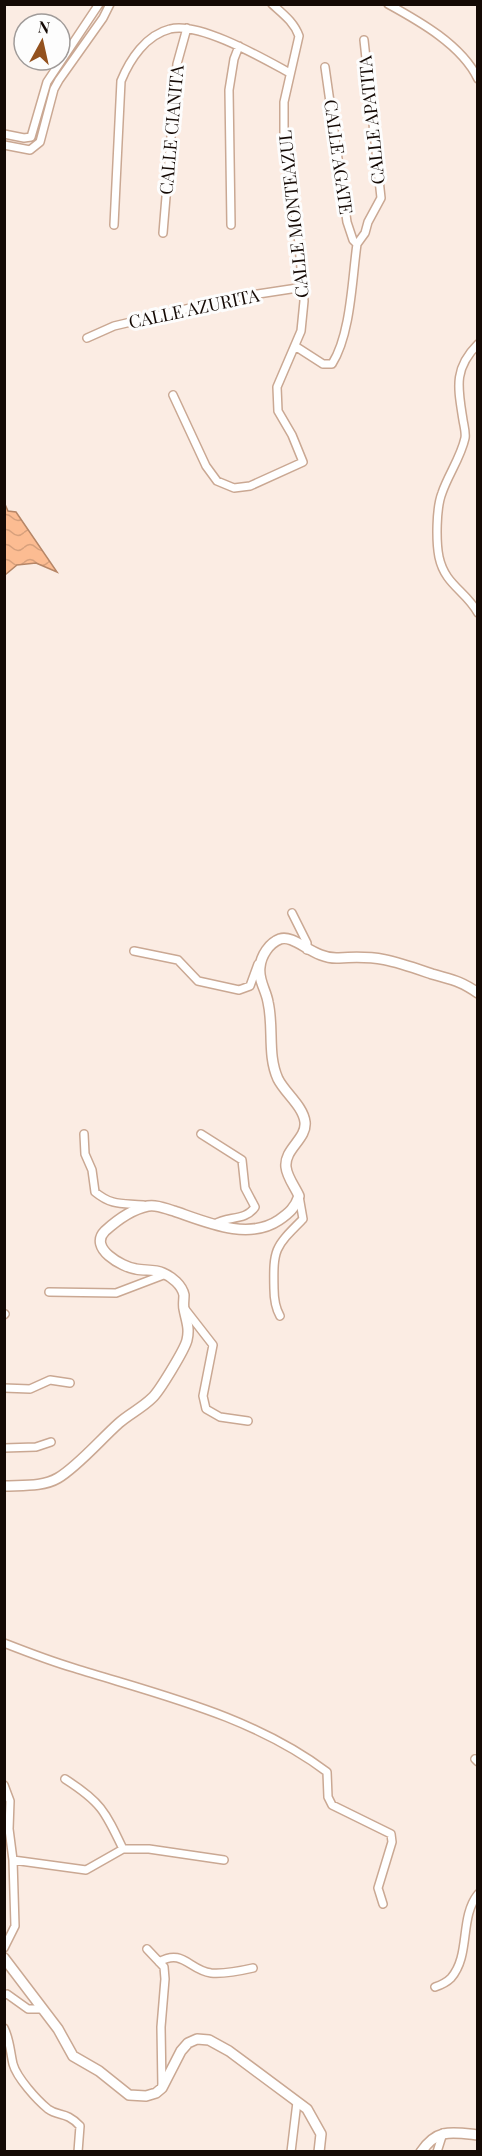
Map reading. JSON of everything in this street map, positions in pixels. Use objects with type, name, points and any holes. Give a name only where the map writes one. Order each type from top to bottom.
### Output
[{"type":"street","points":[[4,134],[31,137],[47,82],[99,4]]},
{"type":"street","points":[[4,145],[30,150],[40,142],[54,89],[110,4]]},
{"type":"street","name":"CALLE MONTEAZUL","points":[[173,395],[206,466],[217,481],[234,488],[250,486],[303,462],[292,435],[278,411],[277,387],[302,331],[304,301],[284,136],[284,102],[299,36],[287,17],[272,4]]},
{"type":"street","points":[[388,4],[422,22],[459,54],[477,79]]},
{"type":"street","points":[[114,225],[121,81],[139,49],[170,28],[186,28],[239,46],[290,73]]},
{"type":"street","name":"CALLE CIANITA","points":[[164,233],[177,64],[186,28]]},
{"type":"street","name":"CALLE APATITA","points":[[295,346],[323,364],[332,364],[338,355],[344,338],[357,244],[365,233],[368,222],[381,198],[364,40]]},
{"type":"street","points":[[231,225],[229,90],[234,59],[239,46]]},
{"type":"street","name":"CALLE AGATE","points":[[325,67],[347,222],[352,240],[357,244]]},
{"type":"street","name":"CALLE AZURITA","points":[[87,338],[114,326],[221,301],[304,287]]},
{"type":"street","points":[[477,344],[461,366],[457,387],[466,436],[441,495],[438,510],[438,555],[444,574],[477,613]]},
{"type":"street","points":[[466,598],[477,597]]},
{"type":"street","points":[[292,913],[307,943],[307,950]]},
{"type":"street","points":[[134,951],[178,960],[198,981],[239,990],[250,986],[261,956],[271,945],[279,939],[287,938],[329,959],[367,956],[410,964],[433,974],[458,980],[477,993]]},
{"type":"street","points":[[264,953],[260,966],[260,978],[268,1003],[271,1053],[278,1078],[305,1121],[302,1135],[286,1163],[287,1171],[299,1196],[303,1219],[282,1240],[274,1258],[274,1299],[280,1316]]},
{"type":"street","points":[[84,1134],[94,1192],[114,1204],[156,1205],[215,1224],[258,1230],[269,1226],[292,1210],[299,1196]]},
{"type":"street","points":[[201,1134],[242,1160],[245,1188],[255,1203],[252,1212],[247,1215],[222,1220],[215,1224]]},
{"type":"street","points":[[4,1486],[43,1484],[60,1478],[120,1422],[153,1397],[187,1343],[189,1327],[183,1308],[182,1290],[176,1281],[156,1270],[135,1269],[121,1264],[102,1247],[100,1239],[103,1233],[120,1219],[147,1206]]},
{"type":"street","points":[[49,1292],[116,1293],[166,1274]]},
{"type":"street","points":[[183,1308],[213,1345],[203,1396],[206,1409],[220,1417],[248,1421]]},
{"type":"street","points":[[4,1388],[30,1389],[50,1380],[70,1383]]},
{"type":"street","points":[[4,1448],[36,1448],[51,1442]]},
{"type":"street","points":[[4,1643],[70,1667],[190,1704],[265,1734],[307,1757],[327,1772],[328,1797],[332,1805],[391,1834],[392,1842],[378,1888],[384,1904]]},
{"type":"street","points":[[65,1779],[90,1795],[105,1812],[123,1850]]},
{"type":"street","points":[[4,1785],[10,1801],[9,1829],[13,1860],[15,1926],[4,1948]]},
{"type":"street","points":[[13,1860],[86,1870],[123,1850],[149,1849],[224,1860]]},
{"type":"street","points":[[435,1988],[450,1980],[459,1967],[468,1912],[477,1894]]},
{"type":"street","points":[[147,1949],[164,1967],[161,2027],[162,2088]]},
{"type":"street","points":[[159,1962],[168,1957],[176,1957],[184,1959],[199,1970],[210,1973],[253,1968]]},
{"type":"street","points":[[4,1958],[58,2029],[73,2056],[99,2071],[119,2089],[137,2097],[146,2096],[162,2088],[181,2051],[188,2043],[197,2039],[209,2040],[229,2051],[307,2109],[317,2124],[321,2141],[319,2151]]},
{"type":"street","points":[[4,1995],[7,1994],[28,2009],[43,2009]]},
{"type":"street","points":[[4,2028],[10,2040],[14,2066],[20,2079],[49,2110],[72,2117],[80,2126],[78,2151]]},
{"type":"street","points":[[291,2151],[297,2102]]},
{"type":"street","points":[[421,2151],[427,2142],[443,2133],[477,2135]]},
{"type":"street","points":[[437,2151],[443,2133]]},
{"type":"water","points":[[4,502],[8,511],[16,512],[57,572],[36,563],[17,565],[5,575]]}]
